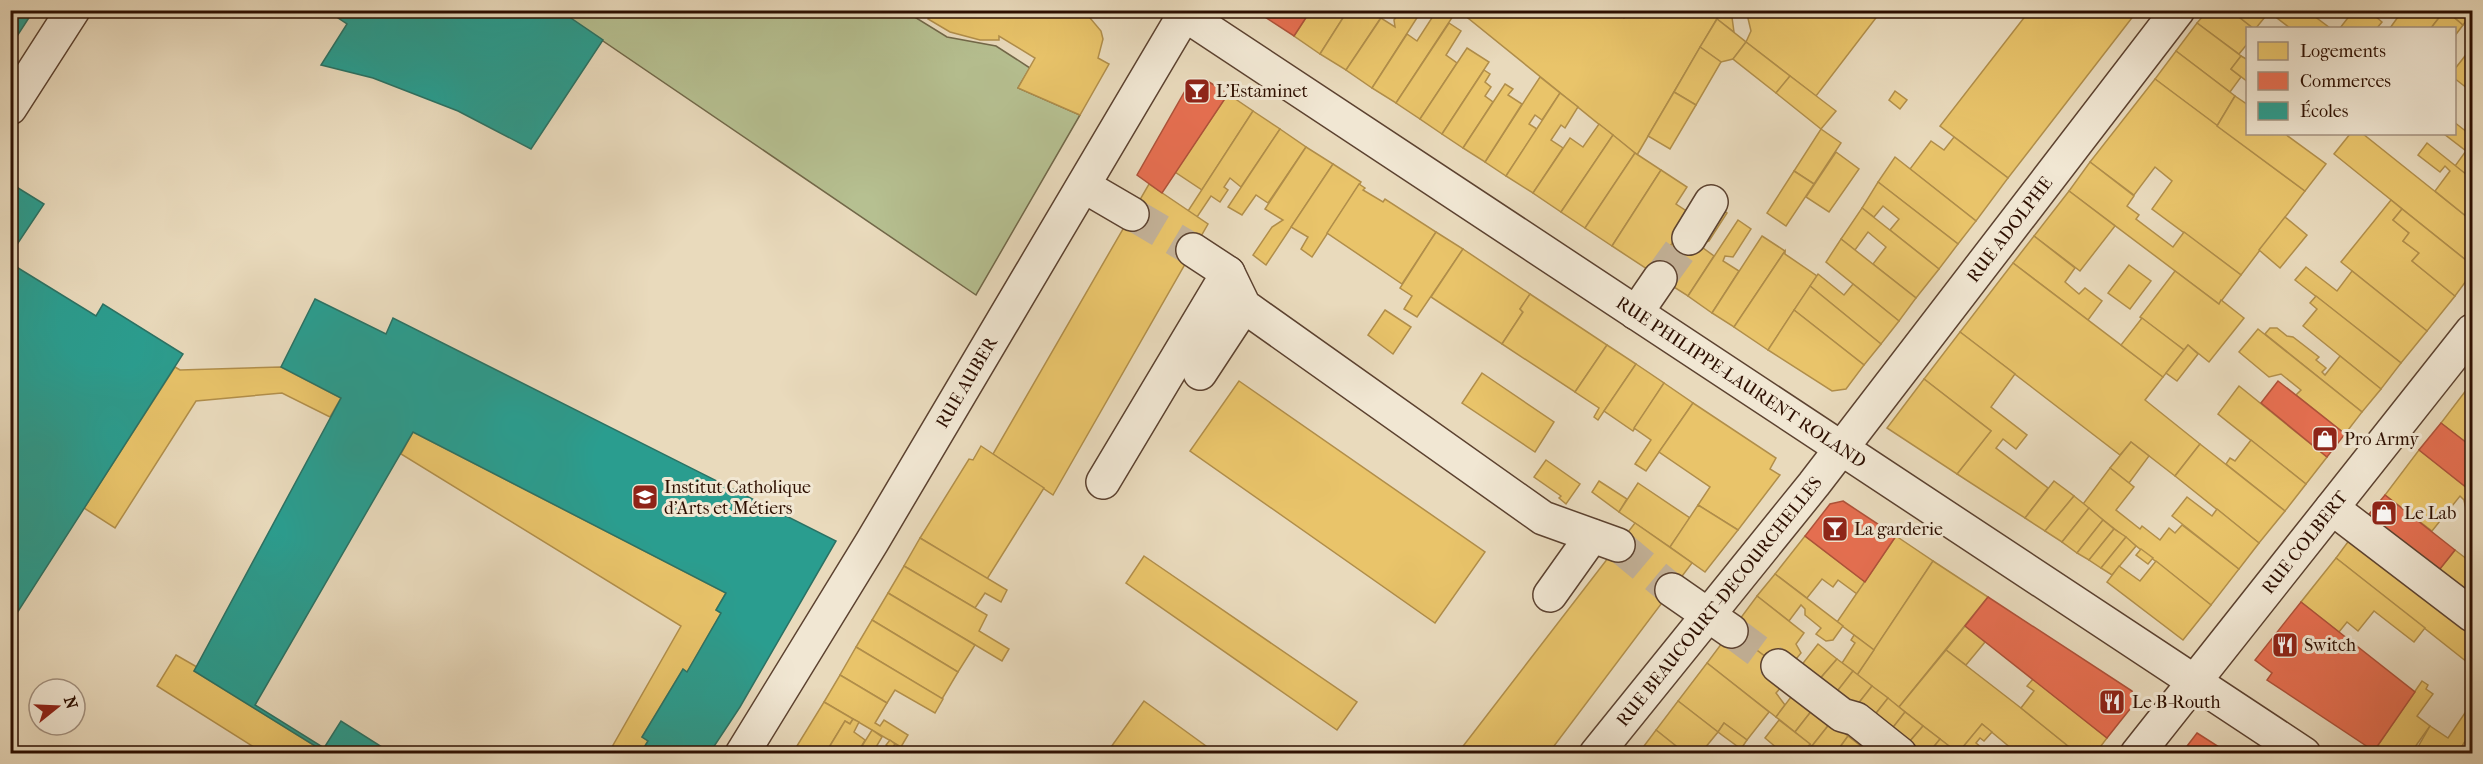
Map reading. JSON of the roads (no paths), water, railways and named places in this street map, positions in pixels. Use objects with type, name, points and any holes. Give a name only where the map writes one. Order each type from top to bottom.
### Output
[{"type":"street","points":[[10,108],[73,10]]},
{"type":"street","name":"RUE ADOLPHE","points":[[1842,448],[2178,10]]},
{"type":"street","name":"RUE PHILIPPE-LAURENT ROLAND","points":[[1183,12],[2304,753]]},
{"type":"street","name":"RUE AUBER","points":[[742,753],[872,542],[1084,186],[1183,12]]},
{"type":"street","points":[[1084,186],[1131,214]]},
{"type":"street","points":[[1689,238],[1711,202]]},
{"type":"street","points":[[1193,250],[1228,273],[1244,306],[1543,518],[1605,540],[1550,596]]},
{"type":"street","points":[[1103,482],[1228,273]]},
{"type":"street","points":[[1636,313],[1660,278]]},
{"type":"street","points":[[1200,373],[1244,306]]},
{"type":"street","name":"RUE COLBERT","points":[[2138,753],[2472,331]]},
{"type":"street","name":"RUE BEAUCOURT-DECOURCHELLES","points":[[1596,753],[1720,622],[1842,448]]},
{"type":"street","points":[[2332,508],[2472,615]]},
{"type":"street","points":[[1672,590],[1720,622]]},
{"type":"street","points":[[1778,666],[1842,715],[1856,720],[1900,753]]},
{"type":"tunnel","points":[[1132,214],[1193,250]]},
{"type":"tunnel","points":[[1660,278],[1689,238]]},
{"type":"tunnel","points":[[1618,545],[1672,590]]},
{"type":"tunnel","points":[[1731,631],[1778,666]]},
{"type":"place","name":"L'Estaminet","points":[[1197,91]]},
{"type":"place","name":"Pro Army","points":[[2325,439]]},
{"type":"place","name":"Institut Catholique d'Arts et Métiers","points":[[645,497]]},
{"type":"place","name":"Le Lab","points":[[2384,513]]},
{"type":"place","name":"La garderie","points":[[1835,529]]},
{"type":"place","name":"Switch","points":[[2285,645]]},
{"type":"place","name":"Le B-Routh","points":[[2112,702]]}]
